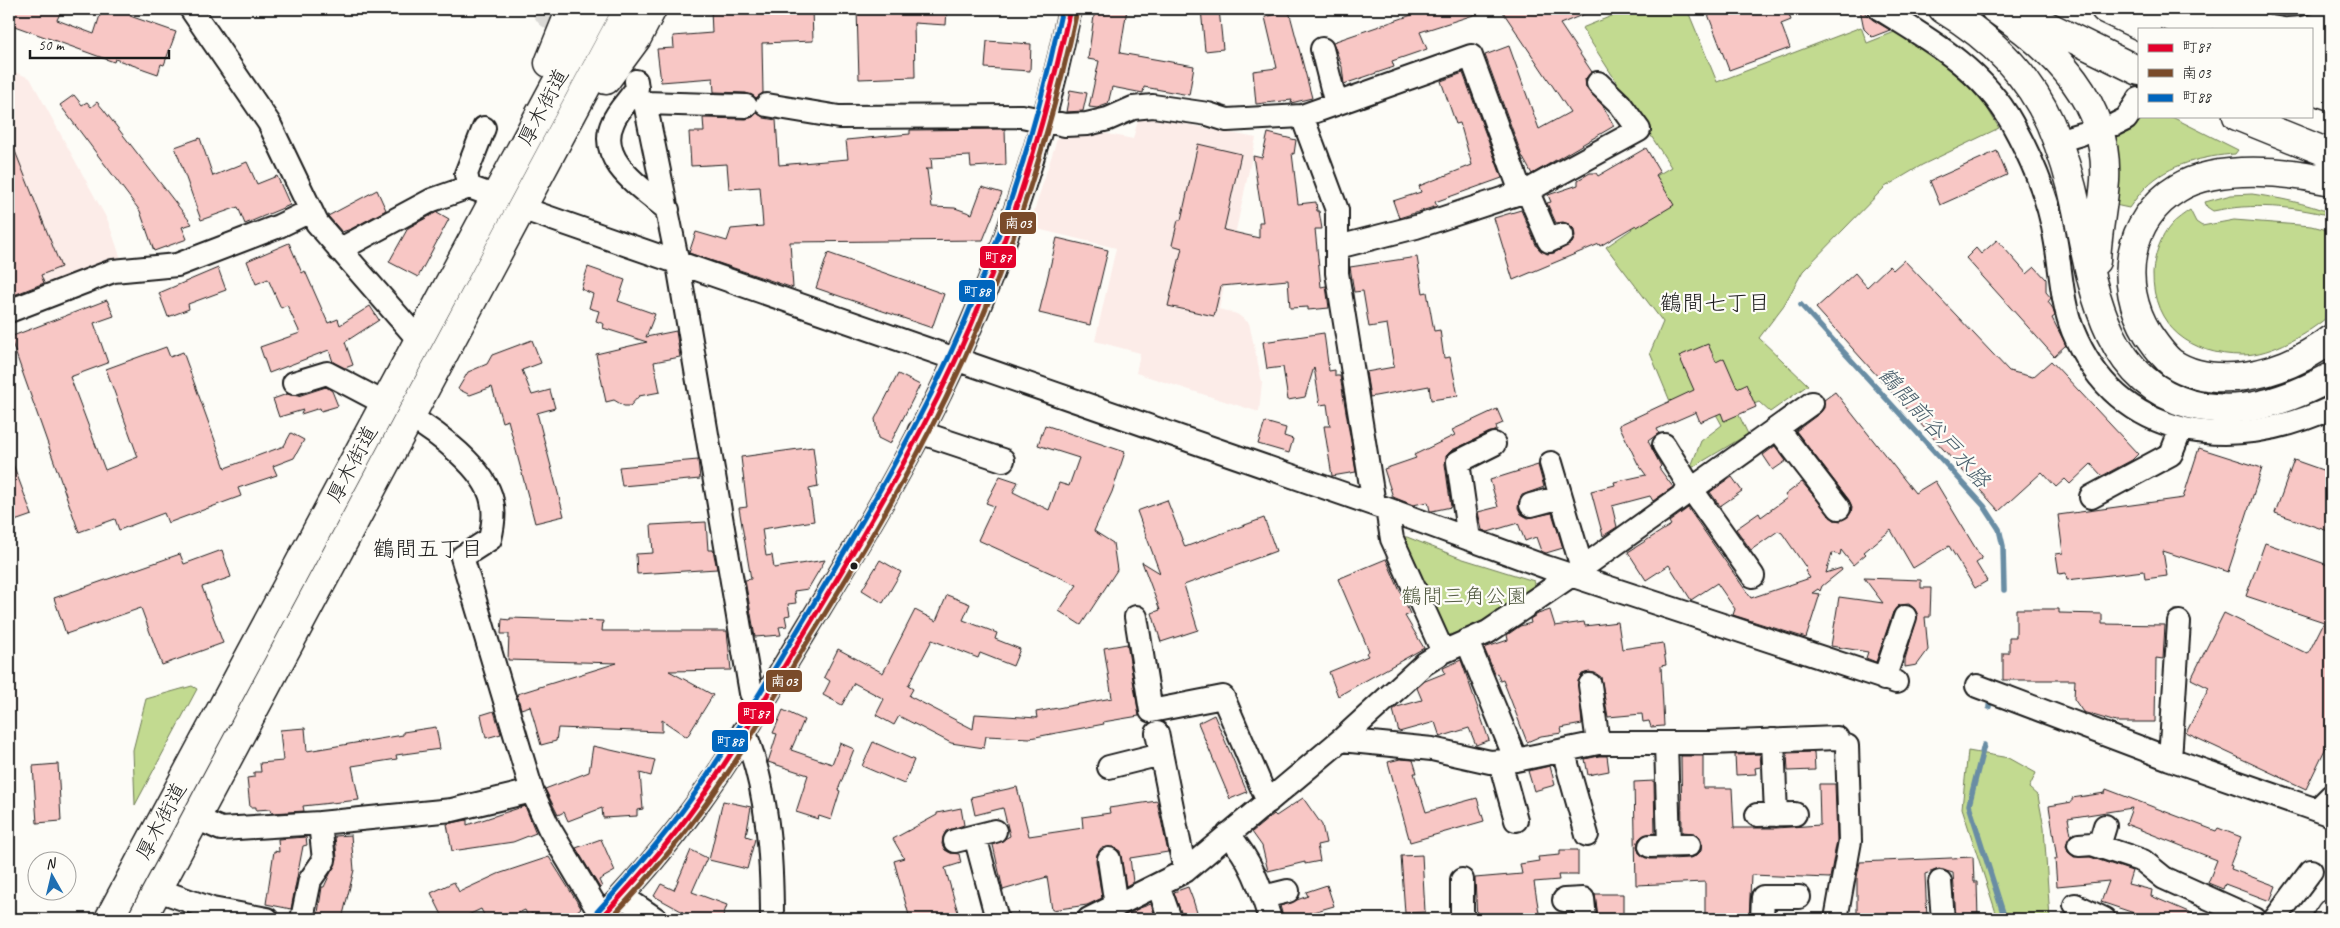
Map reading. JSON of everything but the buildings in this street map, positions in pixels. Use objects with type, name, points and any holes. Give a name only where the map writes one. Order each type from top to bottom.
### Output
[{"type":"highway","points":[[547,160],[637,38],[652,9]]},
{"type":"highway","points":[[1943,9],[1962,20],[2003,56],[2021,76],[2037,99],[2062,152],[2077,210],[2092,286],[2102,314],[2115,343],[2134,368],[2153,386],[2176,400],[2208,408],[2242,409],[2278,402],[2331,377]]},
{"type":"highway","points":[[1995,9],[2011,20],[2065,68],[2081,89],[2093,114],[2102,143],[2105,180],[2096,242],[2096,276],[2102,314]]},
{"type":"highway","points":[[2013,9],[2138,71]]},
{"type":"highway","points":[[2037,9],[2138,58]]},
{"type":"highway","points":[[2105,9],[2145,28]]},
{"type":"highway","points":[[2131,9],[2172,28]]},
{"type":"highway","points":[[2153,9],[2196,28]]},
{"type":"highway","points":[[2204,9],[2244,28]]},
{"type":"highway","name":"厚木街道","points":[[109,919],[494,196],[587,10]]},
{"type":"highway","name":"厚木街道","points":[[142,919],[623,18]]},
{"type":"highway","points":[[2312,43],[2331,42]]},
{"type":"highway","points":[[2312,68],[2331,70]]},
{"type":"highway","points":[[2312,88],[2331,96]]},
{"type":"highway","points":[[2312,100],[2331,108]]},
{"type":"highway","points":[[2242,118],[2331,154]]},
{"type":"highway","points":[[2277,118],[2331,140]]},
{"type":"highway","points":[[2331,181],[2290,174],[2233,173],[2205,177],[2179,188],[2159,203],[2143,222],[2133,245],[2129,284],[2142,323],[2157,347],[2172,362],[2190,371],[2213,378],[2269,373],[2297,362],[2331,339]]},
{"type":"highway","points":[[2233,173],[2291,184],[2331,195]]},
{"type":"highway","points":[[2327,919],[2331,913]]},
{"type":"street","points":[[191,9],[270,123],[317,224],[418,339]]},
{"type":"street","points":[[410,417],[433,431],[458,453],[482,479],[492,500],[493,524],[490,539],[462,557],[532,790],[549,828],[601,918],[666,845],[710,786],[863,534],[919,432],[956,359],[1005,240],[1043,119],[1070,9]]},
{"type":"street","points":[[1880,9],[1964,64],[1998,101],[2035,147],[2051,218],[2064,298],[2073,330],[2087,359],[2108,385],[2133,407],[2166,425],[2206,433],[2246,432],[2288,424],[2331,408]]},
{"type":"street","points":[[2229,9],[2265,26],[2278,28]]},
{"type":"street","points":[[2328,9],[2331,13]]},
{"type":"street","points":[[2302,28],[2331,20]]},
{"type":"street","points":[[1322,49],[1336,104]]},
{"type":"street","points":[[636,92],[839,117],[1022,116],[1065,124],[1087,124],[1108,120],[1133,108],[1153,106],[1208,114],[1226,120],[1302,116],[1471,56],[1524,191],[1549,241],[1562,235]]},
{"type":"street","points":[[1338,247],[1416,228],[1524,191],[1638,130],[1620,104],[1598,83]]},
{"type":"street","points":[[636,92],[613,121],[609,137],[612,153],[620,169],[668,210]]},
{"type":"street","points":[[636,92],[668,210],[751,693],[760,706]]},
{"type":"street","points":[[2116,124],[2126,119],[2138,101]]},
{"type":"street","points":[[1302,116],[1336,210],[1337,273],[1380,507],[1392,539],[1443,652]]},
{"type":"street","points":[[469,188],[466,174],[484,128]]},
{"type":"street","points":[[339,250],[432,200],[469,188],[494,196]]},
{"type":"street","points":[[521,208],[1469,539],[1577,572],[1890,680],[1905,617]]},
{"type":"street","points":[[9,311],[113,271],[177,266],[279,226],[310,211]]},
{"type":"street","points":[[294,383],[327,373],[384,403]]},
{"type":"street","points":[[1103,914],[1185,871],[1342,740],[1424,664],[1443,652],[1488,632],[1577,572],[1812,403]]},
{"type":"street","points":[[1778,429],[1839,508]]},
{"type":"street","points":[[2091,497],[2172,454],[2181,429]]},
{"type":"street","points":[[919,432],[1003,460]]},
{"type":"street","points":[[1469,539],[1458,462],[1494,444]]},
{"type":"street","points":[[1664,446],[1692,490],[1753,576]]},
{"type":"street","points":[[1551,463],[1561,497],[1577,572]]},
{"type":"street","points":[[1531,505],[1561,497]]},
{"type":"street","points":[[1136,617],[1151,711],[1223,697],[1268,802]]},
{"type":"street","points":[[2170,759],[2179,622]]},
{"type":"street","points":[[1467,641],[1508,761],[1516,820]]},
{"type":"street","points":[[1590,685],[1598,742]]},
{"type":"street","points":[[1977,686],[2170,759],[2327,807]]},
{"type":"street","points":[[744,731],[756,765],[768,835],[772,865],[772,919]]},
{"type":"street","points":[[1342,740],[1432,749],[1490,762],[1508,761],[1598,742],[1666,743],[1773,740],[1842,742],[1850,841],[1836,919]]},
{"type":"street","points":[[1773,740],[1776,815]]},
{"type":"street","points":[[1109,767],[1159,743],[1185,871]]},
{"type":"street","points":[[1666,743],[1669,846]]},
{"type":"street","points":[[1563,750],[1587,835]]},
{"type":"street","points":[[196,818],[221,829],[320,824],[452,810],[532,790]]},
{"type":"street","points":[[302,919],[310,880],[324,860],[320,824]]},
{"type":"street","points":[[1228,834],[1241,848],[1260,885],[1270,919]]},
{"type":"street","points":[[975,836],[998,919]]},
{"type":"street","points":[[2094,839],[2143,861],[2164,878],[2255,919]]},
{"type":"street","points":[[1103,914],[1109,858]]},
{"type":"street","points":[[2275,919],[2311,871]]},
{"type":"street","points":[[1462,880],[1462,919]]},
{"type":"street","points":[[1940,882],[1943,919]]},
{"type":"street","points":[[1158,885],[1170,919]]},
{"type":"street","points":[[158,890],[212,909],[267,919]]},
{"type":"street","points":[[1264,897],[1288,890]]},
{"type":"street","points":[[622,896],[656,919]]},
{"type":"street","points":[[1762,919],[1762,897],[1799,897]]},
{"type":"street","points":[[1564,900],[1583,899],[1585,919]]},
{"type":"street","points":[[2075,905],[2104,919]]},
{"type":"shaded area","points":[[9,70],[30,78],[108,221],[121,259],[109,261],[9,299]]},
{"type":"shaded area","points":[[1151,117],[1256,138],[1219,309],[1237,314],[1249,323],[1262,382],[1259,412],[1136,373],[1140,353],[1095,341],[1116,248],[1029,227],[1057,139],[1061,135],[1093,131],[1133,139],[1138,120]]},
{"type":"green space","points":[[1629,9],[1687,9],[1717,82],[1861,27],[1867,43],[1897,31],[1951,69],[1983,101],[1999,128],[1922,165],[1885,187],[1803,271],[1784,305],[1759,338],[1808,385],[1770,412],[1759,402],[1737,411],[1748,434],[1690,469],[1701,441],[1722,425],[1711,405],[1696,395],[1672,406],[1650,353],[1663,322],[1606,247],[1632,229],[1613,202],[1671,167],[1582,28]]},
{"type":"green space","points":[[2140,118],[2174,118],[2238,150],[2235,154],[2199,159],[2165,172],[2146,187],[2129,208],[2115,205],[2113,135],[2132,129]]},
{"type":"green space","points":[[2252,194],[2321,209],[2331,213],[2331,216],[2302,210],[2258,206],[2213,211],[2207,207],[2205,202],[2231,195]]},
{"type":"green space","points":[[2190,210],[2196,222],[2202,226],[2234,220],[2312,226],[2331,231],[2331,314],[2290,342],[2254,354],[2223,354],[2206,350],[2178,334],[2167,323],[2159,309],[2154,292],[2153,273],[2156,253],[2164,235],[2172,224]]},
{"type":"green space","name":"鶴間三角公園","points":[[1398,537],[1407,537],[1460,558],[1534,581],[1537,589],[1479,628],[1455,636],[1444,635]]},
{"type":"green space","points":[[192,686],[197,689],[135,805],[133,750],[146,699]]},
{"type":"green space","points":[[1968,751],[2009,758],[2036,773],[2029,788],[2038,796],[2044,828],[2050,919],[1998,919],[1962,808]]},
{"type":"waterway","name":"鶴間前谷戸水路","points":[[1801,305],[1984,506],[1999,529],[2003,546],[2004,590]]},
{"type":"waterway","name":"鶴間前谷戸水路","points":[[1989,707],[1990,698]]},
{"type":"waterway","name":"鶴間前谷戸水路","points":[[1984,745],[1969,805],[2005,919]]},
{"type":"tunnel","points":[[542,9],[547,16],[615,69]]},
{"type":"transit line","name":"町88","points":[[595,914],[669,829],[719,759],[883,485],[931,394],[973,301],[1009,206],[1038,108],[1062,9]]},
{"type":"transit line","name":"町87","points":[[600,919],[674,834],[725,763],[855,548],[922,428],[960,351],[999,256],[1032,158],[1059,59],[1070,9]]},
{"type":"transit line","name":"南03","points":[[610,919],[672,849],[738,758],[862,552],[897,491],[946,398],[988,304],[1023,208],[1053,111],[1077,11]]},
{"type":"district","name":"鶴間七丁目","points":[[1715,302]]},
{"type":"district","name":"鶴間五丁目","points":[[428,548]]}]
